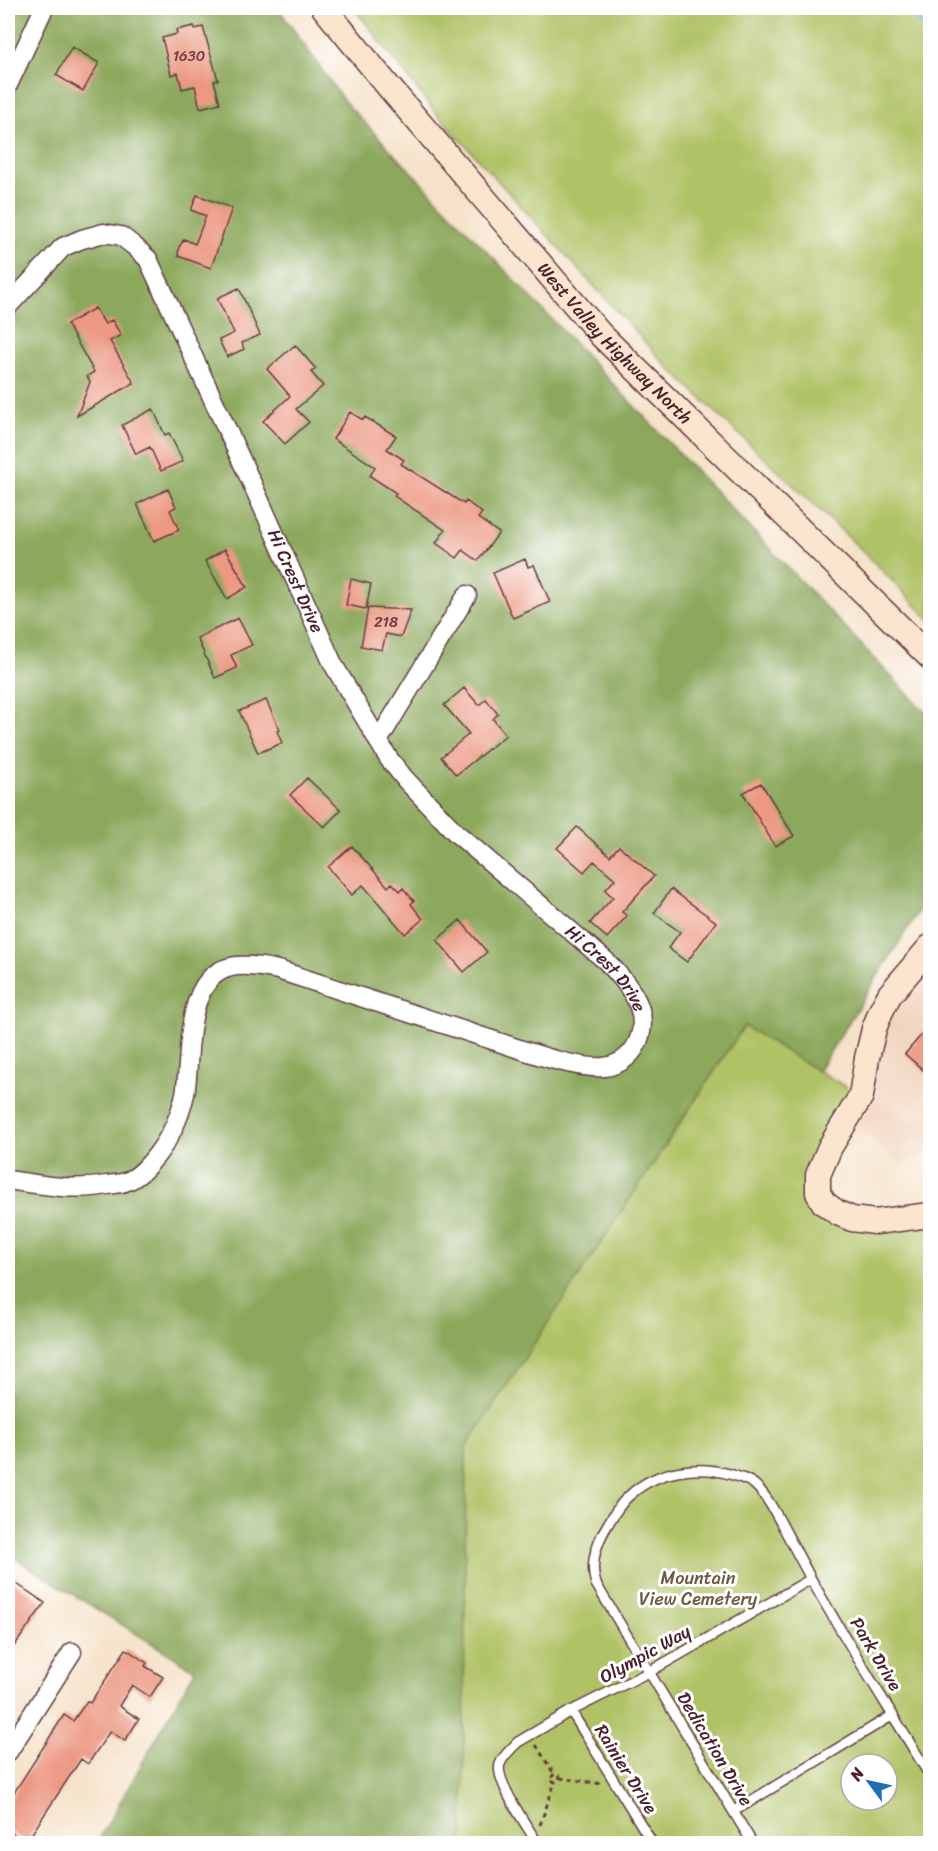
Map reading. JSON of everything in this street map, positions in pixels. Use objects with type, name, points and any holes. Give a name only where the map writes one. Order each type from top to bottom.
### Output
[{"type":"main road","name":"West Valley Highway North","points":[[324,8],[601,335],[930,657]]},
{"type":"main road","points":[[930,947],[890,994],[881,1011],[871,1039],[861,1096],[830,1147],[818,1175],[818,1193],[824,1203],[837,1213],[852,1220],[875,1222],[930,1215]]},
{"type":"street","points":[[8,85],[44,8]]},
{"type":"street","name":"Hi Crest Drive","points":[[8,306],[63,247],[82,239],[104,233],[121,236],[148,259],[333,664],[389,759],[455,832],[606,961],[625,981],[634,998],[641,1021],[639,1036],[633,1052],[621,1062],[613,1065],[592,1067],[525,1050],[278,970],[256,966],[236,966],[214,974],[202,988],[190,1038],[185,1093],[180,1113],[164,1146],[139,1175],[125,1182],[72,1188],[8,1180]]},
{"type":"street","points":[[378,741],[467,594]]},
{"type":"street","points":[[8,1752],[72,1652]]},
{"type":"lane","points":[[649,1672],[596,1584],[593,1568],[593,1559],[603,1532],[629,1496],[642,1485],[680,1471],[696,1469],[716,1470],[745,1479],[757,1486],[767,1498],[811,1579]]},
{"type":"lane","name":"Olympic Way","points":[[537,1841],[504,1787],[500,1774],[500,1764],[511,1749],[530,1735],[649,1672],[811,1579]]},
{"type":"lane","name":"Park Drive","points":[[811,1579],[930,1776]]},
{"type":"lane","name":"Dedication Drive","points":[[649,1672],[753,1844]]},
{"type":"lane","name":"Rainier Drive","points":[[571,1712],[653,1844]]},
{"type":"lane","points":[[734,1811],[893,1715]]},
{"type":"path","points":[[530,1735],[554,1774],[558,1774],[560,1778],[618,1786]]},
{"type":"path","points":[[554,1774],[552,1779],[555,1782]]},
{"type":"path","points":[[537,1841],[555,1782],[560,1778]]},
{"type":"shaded area","points":[[930,964],[930,1153],[900,1163],[856,1127],[891,1015]]},
{"type":"green space","points":[[8,8],[278,8],[344,101],[930,717],[930,893],[818,1071],[744,1026],[466,1447],[463,1843],[97,1843],[195,1670],[8,1554]]},
{"type":"green space","points":[[354,8],[930,8],[930,620],[865,553],[667,366],[435,112]]},
{"type":"green space","name":"Mountain View Cemetery","points":[[744,1026],[861,1096],[818,1175],[837,1213],[930,1215],[930,1843],[463,1844],[466,1447]]},
{"type":"building","points":[[194,26],[195,29],[203,27],[218,80],[214,81],[220,103],[200,108],[195,86],[182,89],[178,73],[171,75],[162,38],[177,34],[176,30]]},
{"type":"building","points":[[72,47],[99,63],[83,91],[56,75]]},
{"type":"building","points":[[197,195],[232,208],[211,268],[178,256],[179,247],[184,239],[195,244],[206,216],[191,210]]},
{"type":"building","points":[[239,288],[260,335],[242,343],[244,349],[227,357],[219,340],[234,333],[217,298]]},
{"type":"building","points":[[95,308],[105,324],[112,320],[121,335],[110,341],[134,383],[77,416],[90,382],[87,376],[94,372],[67,324]]},
{"type":"building","points":[[295,345],[316,369],[311,372],[323,386],[296,409],[309,422],[285,444],[263,421],[290,396],[267,369]]},
{"type":"building","points":[[153,409],[165,435],[169,433],[183,461],[161,471],[150,447],[136,454],[122,425]]},
{"type":"building","points":[[350,412],[363,420],[365,417],[396,436],[387,449],[404,460],[401,464],[464,504],[466,501],[482,513],[478,518],[499,533],[478,561],[463,550],[457,558],[436,543],[445,530],[394,496],[396,493],[370,476],[375,467],[333,439]]},
{"type":"building","points":[[168,489],[176,507],[170,510],[179,530],[154,541],[137,504]]},
{"type":"building","points":[[225,549],[247,587],[227,599],[205,561]]},
{"type":"building","points":[[525,559],[528,567],[534,565],[550,602],[513,618],[493,573]]},
{"type":"building","points":[[351,579],[371,584],[366,609],[346,605]]},
{"type":"building","points":[[368,608],[411,610],[401,637],[386,634],[382,650],[361,646]]},
{"type":"building","points":[[238,618],[252,645],[231,655],[237,668],[215,678],[197,638]]},
{"type":"building","points":[[464,688],[479,705],[486,699],[498,714],[493,719],[506,735],[456,775],[441,757],[469,734],[444,705]]},
{"type":"building","points":[[266,700],[280,730],[277,731],[282,743],[258,753],[239,711]]},
{"type":"building","points":[[307,778],[341,810],[324,827],[290,795]]},
{"type":"building","points":[[761,783],[794,836],[775,846],[743,793]]},
{"type":"building","points":[[577,827],[610,856],[619,846],[654,876],[622,912],[627,916],[607,938],[590,923],[613,897],[605,890],[615,879],[594,861],[584,872],[557,848]]},
{"type":"building","points":[[352,846],[388,887],[392,883],[400,891],[403,888],[414,901],[411,904],[423,919],[405,934],[363,885],[352,895],[328,867]]},
{"type":"building","points":[[671,889],[716,922],[687,962],[668,948],[680,932],[654,913]]},
{"type":"building","points":[[460,920],[487,952],[464,972],[437,940]]},
{"type":"building","points":[[930,1025],[930,1076],[905,1054]]},
{"type":"building","points":[[8,1578],[45,1603],[8,1655]]},
{"type":"building","points":[[126,1649],[147,1663],[145,1666],[163,1677],[150,1697],[132,1685],[119,1706],[139,1719],[125,1741],[110,1731],[88,1764],[81,1759],[27,1841],[17,1836],[8,1830],[8,1802],[64,1715],[73,1721],[87,1701],[90,1703]]},
{"type":"waterway","points":[[911,8],[921,23],[930,29]]}]
